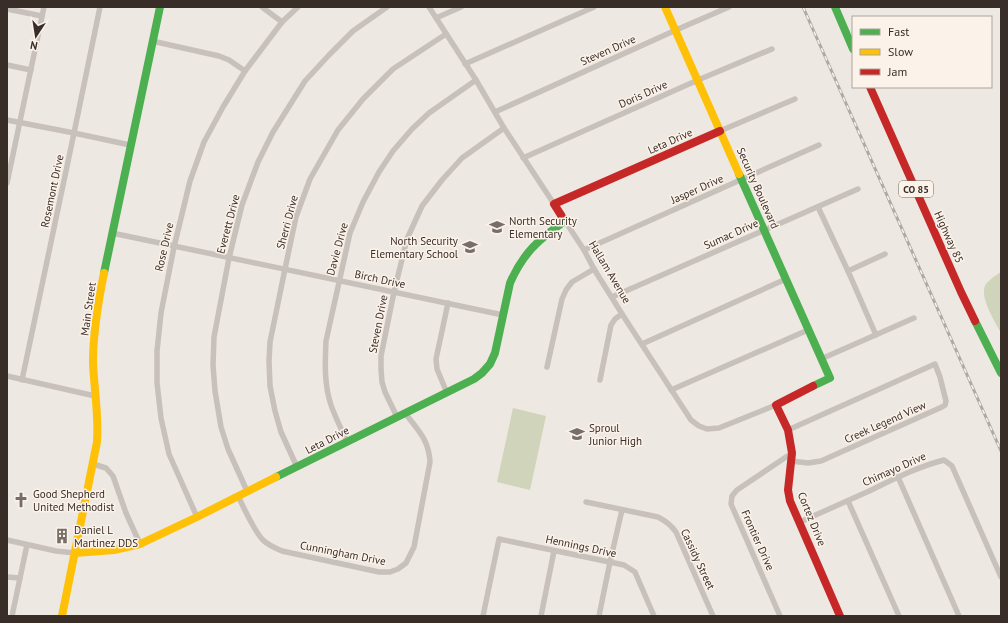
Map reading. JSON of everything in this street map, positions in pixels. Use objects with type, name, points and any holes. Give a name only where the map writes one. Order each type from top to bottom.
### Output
[{"type":"street","points":[[7,183],[44,7]]},
{"type":"street","name":"Rosemont Drive","points":[[22,380],[100,7]]},
{"type":"street","name":"Main Street","points":[[62,616],[98,434],[94,361],[96,315],[100,290],[160,7]]},
{"type":"street","points":[[262,7],[282,22]]},
{"type":"street","name":"Rose Drive","points":[[197,517],[169,454],[161,418],[157,383],[157,351],[161,313],[174,247],[190,181],[204,142],[245,71],[282,22],[298,7]]},
{"type":"street","name":"Everett Drive","points":[[248,491],[228,449],[221,427],[215,391],[213,365],[214,337],[229,258],[242,205],[258,162],[273,132],[305,81],[329,54],[353,31],[387,7]]},
{"type":"street","name":"Hallam Avenue","points":[[429,7],[476,80],[523,158],[584,250],[622,314],[691,420],[699,426],[707,429],[719,428],[776,405],[830,378]]},
{"type":"street","points":[[436,18],[460,7]]},
{"type":"street","points":[[465,64],[594,7]]},
{"type":"street","name":"Security Boulevard","points":[[666,7],[830,378]]},
{"type":"street","name":"Steven Drive","points":[[495,112],[730,7]]},
{"type":"street","points":[[835,7],[852,47]]},
{"type":"street","points":[[7,9],[42,16]]},
{"type":"street","name":"Sherri Drive","points":[[297,467],[281,432],[275,411],[270,386],[269,361],[270,342],[296,217],[310,179],[338,130],[363,99],[393,69],[446,34]]},
{"type":"street","points":[[152,41],[219,56],[229,60],[245,71]]},
{"type":"street","name":"Doris Drive","points":[[523,158],[698,80],[772,49]]},
{"type":"street","points":[[7,65],[31,70]]},
{"type":"street","name":"Davie Drive","points":[[347,442],[331,405],[325,377],[325,359],[326,341],[350,233],[363,202],[379,172],[393,151],[429,113],[476,80]]},
{"type":"street","name":"Highway 85","points":[[870,88],[961,292],[1001,373]]},
{"type":"street","name":"Leta Drive","points":[[554,204],[795,99]]},
{"type":"street","points":[[7,120],[130,145]]},
{"type":"street","name":"Steven Drive","points":[[397,417],[382,382],[381,356],[407,239],[422,206],[442,180],[462,158],[504,128]]},
{"type":"street","name":"Jasper Drive","points":[[584,250],[819,145]]},
{"type":"street","name":"Sumac Drive","points":[[612,297],[858,189]]},
{"type":"street","points":[[818,207],[876,335]]},
{"type":"street","name":"Leta Drive","points":[[7,540],[61,552],[75,553],[109,551],[140,544],[474,379],[490,364],[495,353],[510,283],[519,263],[536,243],[565,221]]},
{"type":"street","name":"Birch Drive","points":[[112,233],[503,315]]},
{"type":"street","points":[[848,271],[885,254]]},
{"type":"street","points":[[547,367],[562,298],[572,282],[594,269]]},
{"type":"street","points":[[642,344],[786,279]]},
{"type":"street","points":[[447,393],[437,369],[436,359],[448,303]]},
{"type":"street","points":[[600,380],[611,325],[615,319],[622,314]]},
{"type":"street","points":[[821,359],[914,318]]},
{"type":"street","points":[[671,390],[808,330]]},
{"type":"street","name":"Creek Legend View","points":[[788,430],[934,364],[940,376],[946,401],[942,408],[821,461],[808,463],[791,457]]},
{"type":"street","points":[[7,376],[95,396]]},
{"type":"street","name":"Cortez Drive","points":[[776,405],[788,430],[791,457],[788,490],[790,501],[840,616]]},
{"type":"street","name":"Cunningham Drive","points":[[238,496],[258,534],[264,541],[277,549],[379,572],[390,572],[398,569],[406,563],[414,547],[430,462],[430,453],[427,444],[405,413]]},
{"type":"street","name":"Frontier Drive","points":[[780,616],[731,504],[732,496],[737,490],[791,457]]},
{"type":"street","name":"Chimayo Drive","points":[[800,522],[898,477],[944,460],[952,466],[1001,577]]},
{"type":"street","points":[[93,464],[106,468],[113,476],[126,513],[140,544]]},
{"type":"street","points":[[898,477],[959,616]]},
{"type":"street","points":[[848,501],[899,616]]},
{"type":"street","name":"Cassidy Street","points":[[586,502],[658,517],[670,525],[676,532],[713,616]]},
{"type":"street","points":[[599,616],[622,510]]},
{"type":"street","name":"Hennings Drive","points":[[483,616],[499,539],[624,565],[635,572],[654,616]]},
{"type":"street","points":[[12,616],[27,545]]},
{"type":"street","points":[[540,616],[554,551]]},
{"type":"street","points":[[7,577],[20,578]]},
{"type":"green space","points":[[1001,272],[1001,333],[988,308],[984,295],[984,289],[989,280]]},
{"type":"green space","points":[[513,408],[546,416],[530,490],[497,482]]},
{"type":"railway","points":[[803,7],[1001,451]]},
{"type":"traffic: fast","points":[[104,273],[160,7]]},
{"type":"traffic: fast","points":[[835,7],[852,47]]},
{"type":"traffic: fast","points":[[739,174],[830,378],[813,386]]},
{"type":"traffic: fast","points":[[276,477],[474,379],[482,373],[490,364],[495,353],[510,283],[515,272],[526,255],[547,234],[565,221],[561,215]]},
{"type":"traffic: fast","points":[[975,321],[1001,373]]},
{"type":"traffic: slow","points":[[665,7],[739,174]]},
{"type":"traffic: slow","points":[[62,616],[97,442],[93,351],[96,318],[104,273]]},
{"type":"traffic: slow","points":[[75,553],[114,550],[140,544],[276,477]]},
{"type":"traffic: jam","points":[[870,88],[975,321]]},
{"type":"traffic: jam","points":[[561,215],[554,204],[720,131]]},
{"type":"traffic: jam","points":[[813,386],[776,405],[788,430],[792,453],[788,490],[790,501],[840,616]]},
{"type":"place","name":"North Security Elementary","points":[[497,227]]},
{"type":"place","name":"North Security Elementary School","points":[[470,247]]},
{"type":"place","name":"Sproul Junior High","points":[[577,434]]},
{"type":"place","name":"Good Shepherd United Methodist","points":[[21,500]]},
{"type":"place","name":"Daniel L Martinez DDS","points":[[62,536]]}]
